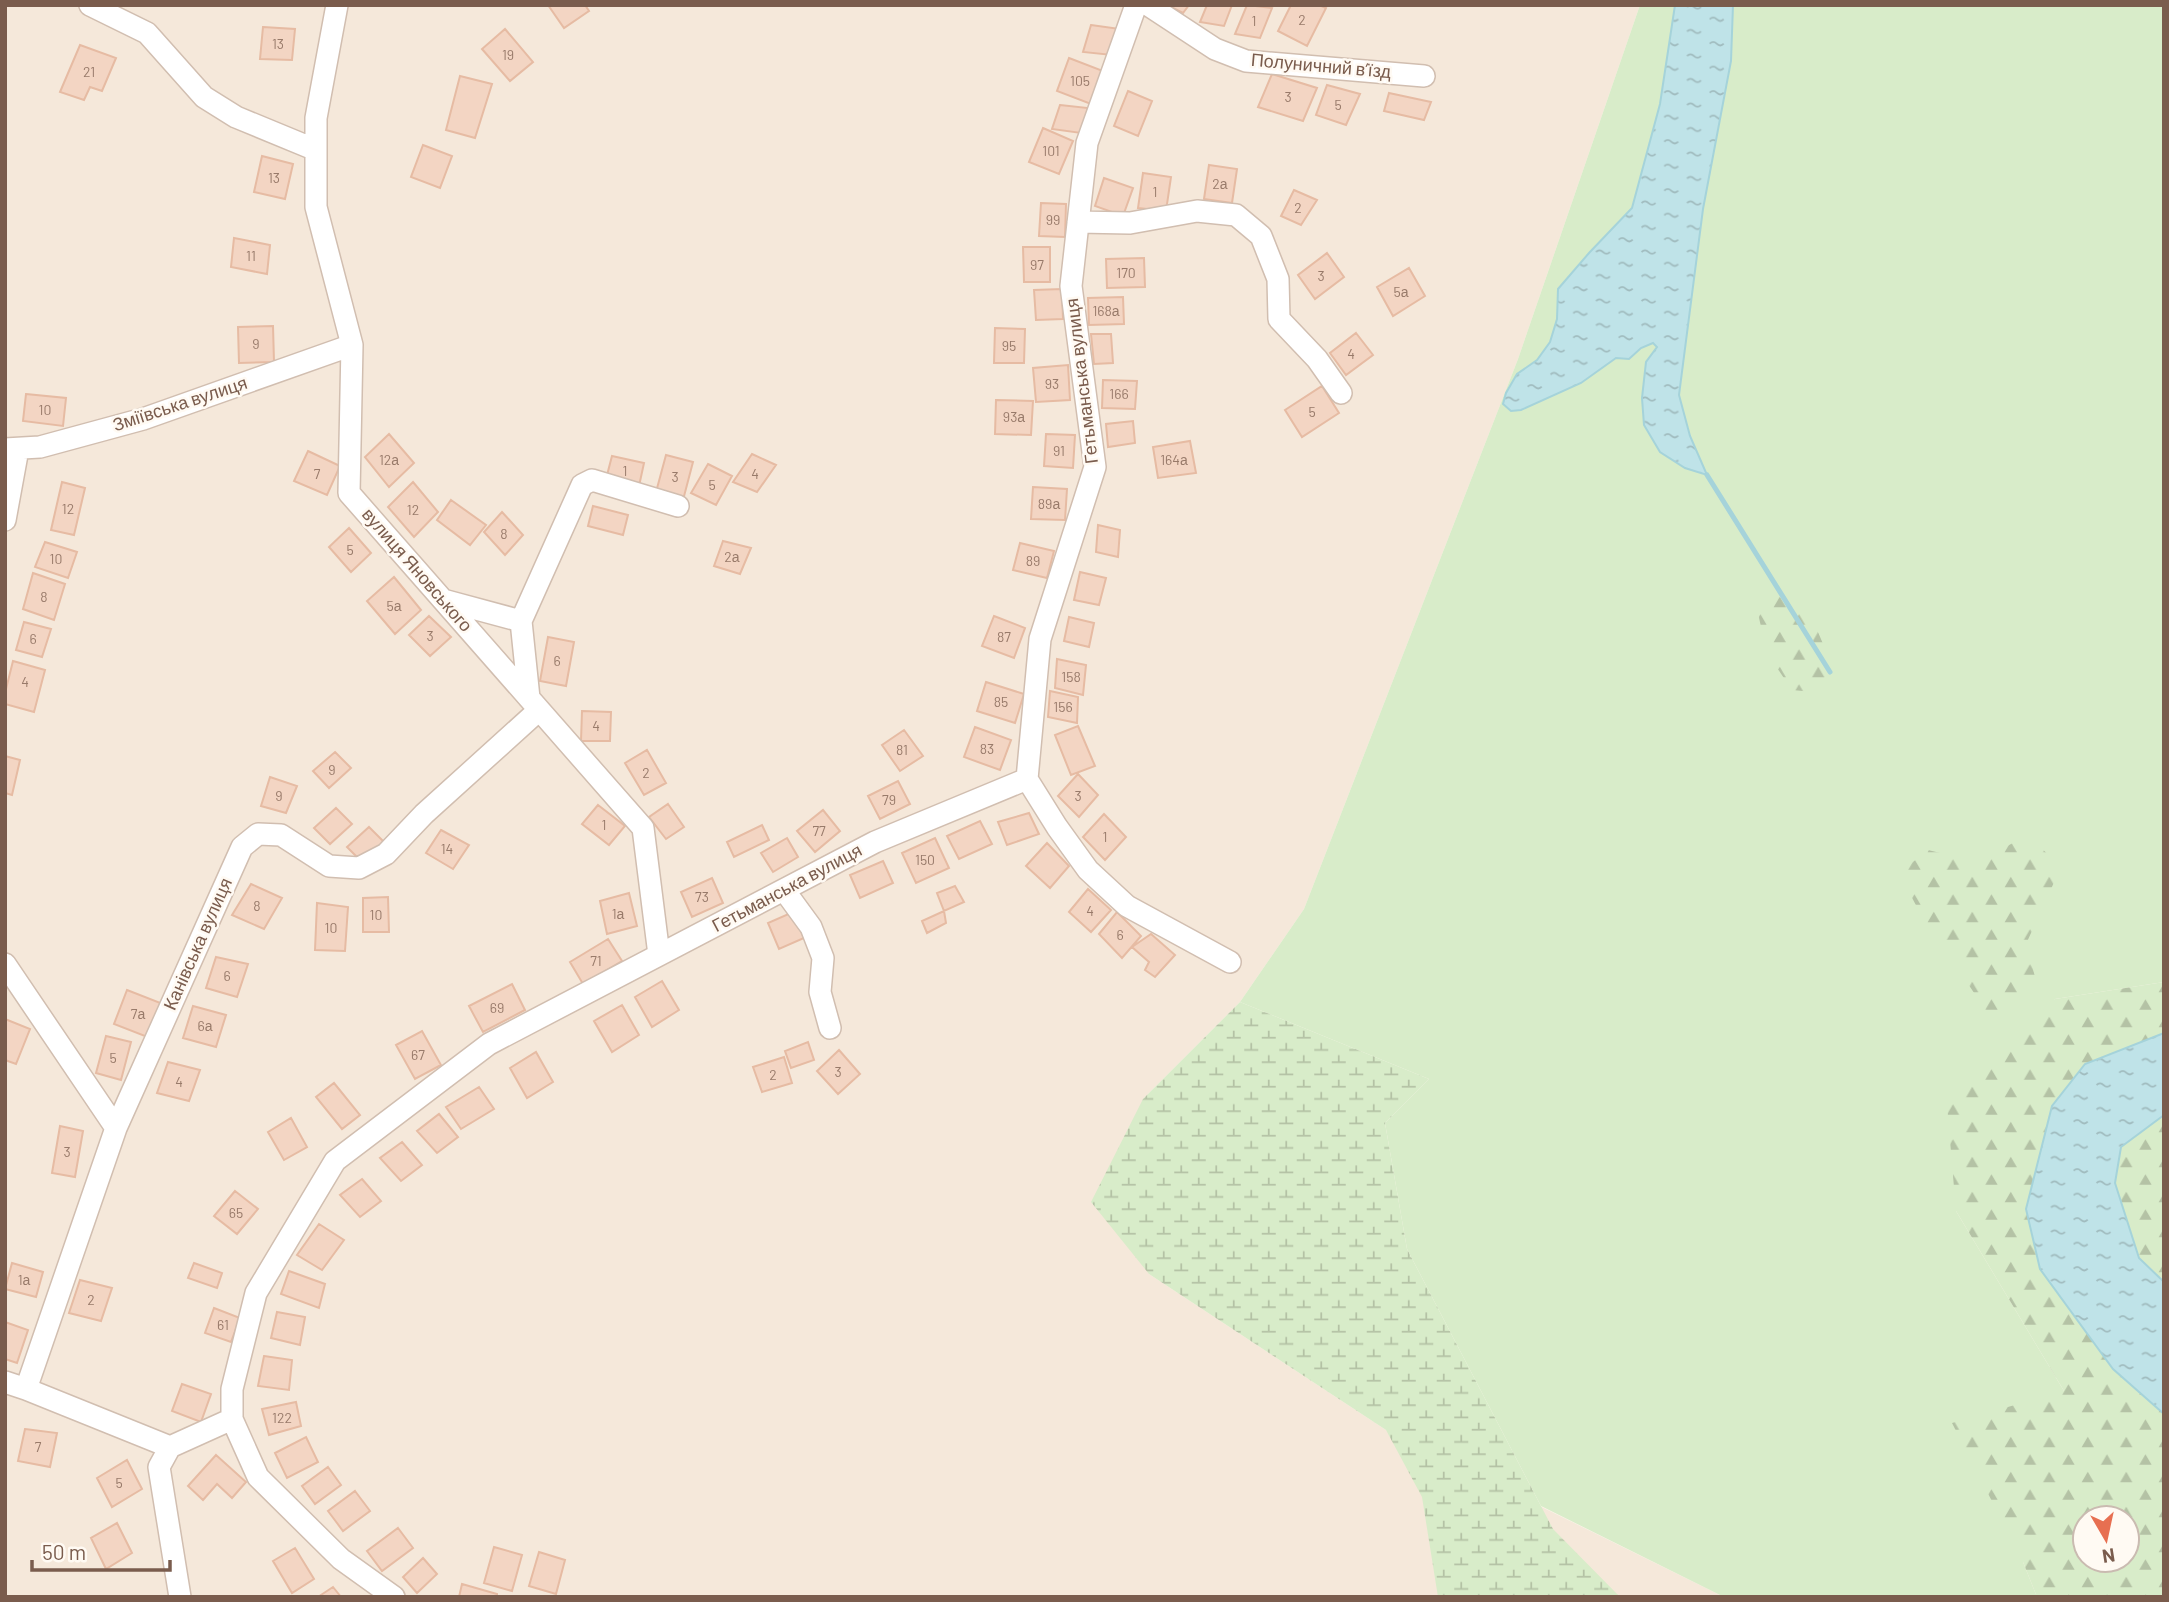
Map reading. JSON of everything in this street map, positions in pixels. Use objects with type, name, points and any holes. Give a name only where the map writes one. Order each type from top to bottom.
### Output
[{"type":"street","points":[[90,5],[146,33],[204,97],[236,117],[316,150]]},
{"type":"street","name":"вулиця Яновського","points":[[337,5],[316,118],[316,206],[352,345],[349,493],[643,828],[659,955]]},
{"type":"street","name":"Гетьманська вулиця","points":[[394,1597],[341,1559],[258,1477],[232,1419],[232,1389],[256,1293],[335,1160],[489,1044],[874,842],[1027,779],[1040,639],[1094,467],[1071,286],[1087,143],[1136,5]]},
{"type":"street","name":"Полуничний в’їзд","points":[[1148,5],[1215,49],[1246,61],[1424,76]]},
{"type":"street","points":[[1078,222],[1130,223],[1197,211],[1236,215],[1261,236],[1278,279],[1279,319],[1317,359],[1341,393]]},
{"type":"street","name":"Зміївська вулиця","points":[[11,449],[40,447],[143,419],[352,345]]},
{"type":"street","points":[[5,520],[11,449]]},
{"type":"street","points":[[534,704],[521,621],[582,485],[592,480],[678,506]]},
{"type":"street","points":[[443,600],[521,621]]},
{"type":"street","name":"Канівська вулиця","points":[[26,1389],[116,1128],[242,847],[258,834],[281,835],[329,866],[359,868],[386,854],[534,704]]},
{"type":"street","points":[[1027,779],[1088,870],[1127,906],[1230,962]]},
{"type":"street","points":[[784,890],[811,927],[823,958],[820,992],[830,1028]]},
{"type":"street","points":[[5,964],[116,1128]]},
{"type":"street","points":[[5,1382],[170,1447]]},
{"type":"street","points":[[180,1596],[159,1467],[170,1447],[232,1419]]},
{"type":"shaded area","points":[[5,5],[1640,5],[1518,359],[1304,909],[1240,1002],[1143,1099],[1149,1274],[1386,1430],[1724,1597],[5,1597]]},
{"type":"green space","points":[[1640,5],[2164,5],[2164,982],[2055,999],[1956,1211],[2064,1391],[2023,1562],[2037,1597],[1724,1597],[1541,1506],[1407,1249],[1385,1123],[1429,1079],[1240,1002],[1304,909],[1518,359]]},
{"type":"green space","points":[[1773,586],[1797,597],[1815,625],[1832,665],[1825,693],[1792,690],[1767,653],[1757,609]]},
{"type":"green space","points":[[2028,835],[2061,867],[2026,944],[2037,984],[1997,1027],[1919,911],[1899,873],[1928,850],[1977,862]]},
{"type":"green space","points":[[2164,982],[2164,1033],[2085,1064],[2026,1209],[2040,1269],[2113,1369],[2164,1414],[2164,1597],[2037,1597],[2023,1562],[1952,1423],[2064,1391],[1956,1211],[1947,1105],[2055,999]]},
{"type":"green space","points":[[1240,1002],[1429,1079],[1385,1123],[1407,1249],[1553,1529],[1620,1597],[1438,1597],[1422,1497],[1386,1430],[1149,1274],[1091,1202],[1143,1099]]},
{"type":"green space","points":[[2164,1115],[2164,1282],[2139,1258],[2115,1183],[2121,1147]]},
{"type":"water","points":[[1675,5],[1733,5],[1731,61],[1703,209],[1679,395],[1690,436],[1707,475],[1685,468],[1660,452],[1644,425],[1642,398],[1646,362],[1657,347],[1653,343],[1641,348],[1629,359],[1616,358],[1581,383],[1521,410],[1511,411],[1503,404],[1517,374],[1537,360],[1550,342],[1557,319],[1558,289],[1632,208],[1660,104]]},
{"type":"water","points":[[2164,1033],[2164,1115],[2121,1147],[2115,1183],[2139,1258],[2164,1282],[2164,1414],[2113,1369],[2040,1269],[2026,1209],[2052,1106],[2085,1064]]},
{"type":"building","points":[[548,5],[585,5],[589,11],[564,28]]},
{"type":"building","points":[[1167,5],[1189,5],[1183,13]]},
{"type":"building","points":[[1207,5],[1232,5],[1224,26],[1200,22]]},
{"type":"building","points":[[1247,5],[1272,8],[1260,38],[1235,34]]},
{"type":"building","points":[[1291,5],[1319,5],[1326,8],[1307,46],[1278,31]]},
{"type":"building","points":[[1091,25],[1120,29],[1112,55],[1083,52]]},
{"type":"building","points":[[263,27],[295,29],[292,60],[260,59]]},
{"type":"building","points":[[505,29],[533,62],[510,81],[482,49]]},
{"type":"building","points":[[80,45],[116,58],[102,91],[90,87],[84,100],[60,92]]},
{"type":"building","points":[[1069,58],[1103,71],[1091,104],[1057,91]]},
{"type":"building","points":[[1272,74],[1317,88],[1303,121],[1258,107]]},
{"type":"building","points":[[460,76],[492,84],[475,138],[446,130]]},
{"type":"building","points":[[1327,85],[1360,94],[1346,125],[1316,115]]},
{"type":"building","points":[[1128,91],[1152,101],[1138,136],[1114,126]]},
{"type":"building","points":[[1389,93],[1431,102],[1424,120],[1384,111]]},
{"type":"building","points":[[1060,105],[1088,108],[1081,133],[1052,129]]},
{"type":"building","points":[[1043,128],[1073,141],[1059,174],[1029,162]]},
{"type":"building","points":[[423,145],[452,156],[440,188],[411,177]]},
{"type":"building","points":[[262,156],[293,164],[285,199],[254,192]]},
{"type":"building","points":[[1209,165],[1237,169],[1232,203],[1204,199]]},
{"type":"building","points":[[1143,173],[1171,177],[1166,211],[1138,208]]},
{"type":"building","points":[[1104,178],[1133,188],[1123,216],[1095,206]]},
{"type":"building","points":[[1294,190],[1317,200],[1301,225],[1281,216]]},
{"type":"building","points":[[1041,203],[1066,204],[1065,237],[1039,236]]},
{"type":"building","points":[[234,238],[270,245],[267,274],[231,267]]},
{"type":"building","points":[[1023,247],[1050,247],[1050,282],[1024,282]]},
{"type":"building","points":[[1327,253],[1344,277],[1315,299],[1298,275]]},
{"type":"building","points":[[1144,258],[1145,287],[1107,288],[1106,259]]},
{"type":"building","points":[[1409,268],[1425,296],[1393,316],[1377,287]]},
{"type":"building","points":[[1062,289],[1063,319],[1036,320],[1034,290]]},
{"type":"building","points":[[1123,297],[1124,324],[1089,325],[1088,298]]},
{"type":"building","points":[[273,326],[274,362],[239,363],[238,327]]},
{"type":"building","points":[[995,328],[1025,329],[1024,363],[994,363]]},
{"type":"building","points":[[1356,333],[1373,355],[1346,375],[1330,353]]},
{"type":"building","points":[[1091,334],[1111,334],[1113,363],[1094,364]]},
{"type":"building","points":[[1068,365],[1070,400],[1036,402],[1033,368]]},
{"type":"building","points":[[1103,380],[1137,381],[1135,409],[1102,408]]},
{"type":"building","points":[[1322,386],[1339,413],[1302,437],[1285,410]]},
{"type":"building","points":[[26,394],[66,398],[63,426],[23,421]]},
{"type":"building","points":[[996,400],[1033,401],[1031,435],[995,434]]},
{"type":"building","points":[[1133,421],[1135,443],[1108,447],[1106,424]]},
{"type":"building","points":[[389,434],[414,463],[389,487],[365,457]]},
{"type":"building","points":[[1046,434],[1075,435],[1073,468],[1044,466]]},
{"type":"building","points":[[1190,441],[1196,473],[1158,478],[1153,447]]},
{"type":"building","points":[[308,451],[340,466],[327,495],[294,481]]},
{"type":"building","points":[[752,454],[776,465],[757,492],[733,482]]},
{"type":"building","points":[[666,455],[693,462],[683,500],[656,492]]},
{"type":"building","points":[[612,456],[644,463],[639,486],[606,479]]},
{"type":"building","points":[[708,464],[732,476],[716,505],[691,493]]},
{"type":"building","points":[[62,482],[85,488],[74,535],[51,530]]},
{"type":"building","points":[[413,482],[438,512],[414,537],[388,507]]},
{"type":"building","points":[[1033,487],[1067,489],[1065,520],[1031,519]]},
{"type":"building","points":[[451,500],[486,525],[470,545],[437,520]]},
{"type":"building","points":[[593,506],[628,515],[623,535],[588,526]]},
{"type":"building","points":[[502,512],[523,535],[505,555],[484,532]]},
{"type":"building","points":[[1098,525],[1120,530],[1118,557],[1096,552]]},
{"type":"building","points":[[349,528],[371,553],[351,572],[329,547]]},
{"type":"building","points":[[723,541],[751,548],[740,574],[714,566]]},
{"type":"building","points":[[45,542],[77,552],[68,578],[35,567]]},
{"type":"building","points":[[1020,543],[1054,551],[1047,578],[1013,570]]},
{"type":"building","points":[[1080,572],[1106,578],[1099,605],[1074,600]]},
{"type":"building","points":[[33,573],[65,584],[54,620],[23,609]]},
{"type":"building","points":[[394,577],[421,610],[395,634],[367,601]]},
{"type":"building","points":[[429,616],[451,637],[430,656],[409,635]]},
{"type":"building","points":[[994,616],[1025,628],[1014,658],[982,646]]},
{"type":"building","points":[[1069,617],[1094,623],[1089,647],[1064,641]]},
{"type":"building","points":[[24,622],[51,629],[42,657],[16,650]]},
{"type":"building","points":[[548,637],[574,642],[566,686],[540,681]]},
{"type":"building","points":[[1057,659],[1086,665],[1083,695],[1055,688]]},
{"type":"building","points":[[13,661],[45,670],[34,712],[5,704]]},
{"type":"building","points":[[986,682],[1024,694],[1015,723],[977,711]]},
{"type":"building","points":[[1050,691],[1078,697],[1077,723],[1048,717]]},
{"type":"building","points":[[582,711],[611,712],[610,741],[581,741]]},
{"type":"building","points":[[1078,726],[1095,766],[1071,775],[1055,735]]},
{"type":"building","points":[[975,727],[1011,740],[1000,770],[964,757]]},
{"type":"building","points":[[904,730],[923,756],[900,771],[882,745]]},
{"type":"building","points":[[647,750],[666,783],[644,795],[625,763]]},
{"type":"building","points":[[335,752],[351,768],[329,788],[313,771]]},
{"type":"building","points":[[5,756],[20,760],[12,795],[5,793]]},
{"type":"building","points":[[1078,774],[1098,795],[1079,817],[1058,796]]},
{"type":"building","points":[[270,777],[297,786],[286,813],[261,806]]},
{"type":"building","points":[[898,781],[910,804],[880,819],[868,796]]},
{"type":"building","points":[[668,804],[684,827],[666,839],[649,817]]},
{"type":"building","points":[[598,805],[625,826],[609,845],[582,824]]},
{"type":"building","points":[[336,808],[352,824],[330,844],[314,828]]},
{"type":"building","points":[[823,810],[840,831],[815,852],[797,831]]},
{"type":"building","points":[[1029,813],[1039,834],[1007,845],[998,822]]},
{"type":"building","points":[[1104,814],[1126,837],[1105,860],[1083,837]]},
{"type":"building","points":[[980,821],[992,844],[959,859],[947,836]]},
{"type":"building","points":[[762,825],[769,840],[734,857],[727,842]]},
{"type":"building","points":[[369,827],[385,843],[363,863],[347,847]]},
{"type":"building","points":[[441,830],[469,845],[453,869],[426,853]]},
{"type":"building","points":[[787,838],[798,857],[773,872],[761,853]]},
{"type":"building","points":[[935,838],[949,868],[916,883],[902,853]]},
{"type":"building","points":[[1047,843],[1069,866],[1050,888],[1026,866]]},
{"type":"building","points":[[883,861],[893,883],[860,898],[850,875]]},
{"type":"building","points":[[712,878],[723,903],[692,917],[681,892]]},
{"type":"building","points":[[251,884],[282,898],[264,929],[232,915]]},
{"type":"building","points":[[955,886],[964,902],[944,911],[937,893]]},
{"type":"building","points":[[1088,889],[1111,910],[1091,932],[1069,912]]},
{"type":"building","points":[[629,893],[637,926],[607,934],[600,901]]},
{"type":"building","points":[[388,897],[389,932],[363,932],[363,898]]},
{"type":"building","points":[[317,903],[348,907],[345,951],[315,950]]},
{"type":"building","points":[[944,911],[946,923],[927,933],[922,921]]},
{"type":"building","points":[[793,912],[804,938],[779,949],[768,923]]},
{"type":"building","points":[[1117,912],[1141,936],[1122,958],[1099,934]]},
{"type":"building","points":[[1151,934],[1175,955],[1155,977],[1145,970],[1149,962],[1132,947]]},
{"type":"building","points":[[608,939],[622,961],[583,984],[570,962]]},
{"type":"building","points":[[216,957],[248,964],[237,997],[206,988]]},
{"type":"building","points":[[662,981],[679,1010],[652,1027],[635,997]]},
{"type":"building","points":[[512,984],[525,1010],[483,1032],[469,1006]]},
{"type":"building","points":[[127,990],[163,1004],[150,1038],[114,1024]]},
{"type":"building","points":[[622,1005],[639,1035],[612,1052],[594,1021]]},
{"type":"building","points":[[193,1006],[226,1015],[216,1047],[183,1038]]},
{"type":"building","points":[[5,1019],[30,1029],[16,1064],[5,1060]]},
{"type":"building","points":[[422,1031],[441,1065],[415,1079],[396,1045]]},
{"type":"building","points":[[106,1036],[131,1042],[121,1080],[96,1073]]},
{"type":"building","points":[[808,1042],[814,1060],[791,1068],[785,1051]]},
{"type":"building","points":[[839,1050],[860,1074],[838,1094],[817,1071]]},
{"type":"building","points":[[536,1052],[553,1082],[527,1098],[510,1068]]},
{"type":"building","points":[[784,1057],[792,1083],[762,1092],[753,1067]]},
{"type":"building","points":[[168,1062],[200,1070],[189,1101],[157,1093]]},
{"type":"building","points":[[334,1083],[360,1115],[342,1129],[316,1097]]},
{"type":"building","points":[[479,1087],[494,1109],[461,1129],[446,1107]]},
{"type":"building","points":[[439,1114],[458,1137],[437,1153],[417,1131]]},
{"type":"building","points":[[291,1118],[307,1147],[284,1160],[268,1132]]},
{"type":"building","points":[[60,1126],[83,1131],[75,1177],[52,1173]]},
{"type":"building","points":[[402,1142],[422,1165],[401,1181],[380,1158]]},
{"type":"building","points":[[362,1179],[381,1201],[360,1217],[340,1195]]},
{"type":"building","points":[[235,1191],[258,1209],[237,1234],[214,1216]]},
{"type":"building","points":[[319,1224],[344,1240],[322,1270],[297,1255]]},
{"type":"building","points":[[12,1263],[43,1272],[36,1297],[5,1289]]},
{"type":"building","points":[[194,1263],[222,1273],[217,1288],[188,1278]]},
{"type":"building","points":[[289,1271],[325,1284],[319,1308],[281,1294]]},
{"type":"building","points":[[80,1280],[112,1288],[101,1321],[69,1313]]},
{"type":"building","points":[[214,1308],[240,1318],[231,1342],[205,1333]]},
{"type":"building","points":[[277,1312],[305,1317],[300,1345],[271,1338]]},
{"type":"building","points":[[5,1322],[28,1330],[17,1363],[5,1359]]},
{"type":"building","points":[[264,1356],[292,1360],[289,1390],[258,1386]]},
{"type":"building","points":[[182,1384],[211,1394],[201,1422],[172,1411]]},
{"type":"building","points":[[296,1402],[301,1426],[269,1435],[262,1409]]},
{"type":"building","points":[[25,1429],[57,1433],[50,1467],[18,1461]]},
{"type":"building","points":[[306,1437],[318,1462],[287,1478],[275,1453]]},
{"type":"building","points":[[216,1455],[246,1482],[232,1498],[217,1484],[203,1500],[188,1486]]},
{"type":"building","points":[[127,1460],[142,1489],[112,1507],[97,1478]]},
{"type":"building","points":[[328,1467],[341,1485],[315,1504],[302,1486]]},
{"type":"building","points":[[355,1491],[370,1511],[343,1531],[328,1511]]},
{"type":"building","points":[[117,1523],[132,1553],[106,1569],[91,1538]]},
{"type":"building","points":[[398,1528],[413,1548],[382,1571],[367,1551]]},
{"type":"building","points":[[494,1547],[522,1555],[512,1591],[484,1583]]},
{"type":"building","points":[[295,1548],[314,1579],[292,1593],[273,1561]]},
{"type":"building","points":[[539,1552],[565,1560],[556,1594],[529,1586]]},
{"type":"building","points":[[423,1558],[437,1574],[417,1593],[403,1577]]},
{"type":"building","points":[[462,1584],[497,1594],[497,1597],[459,1597]]},
{"type":"building","points":[[333,1587],[341,1597],[318,1597]]},
{"type":"waterway","points":[[1707,475],[1830,672]]}]
